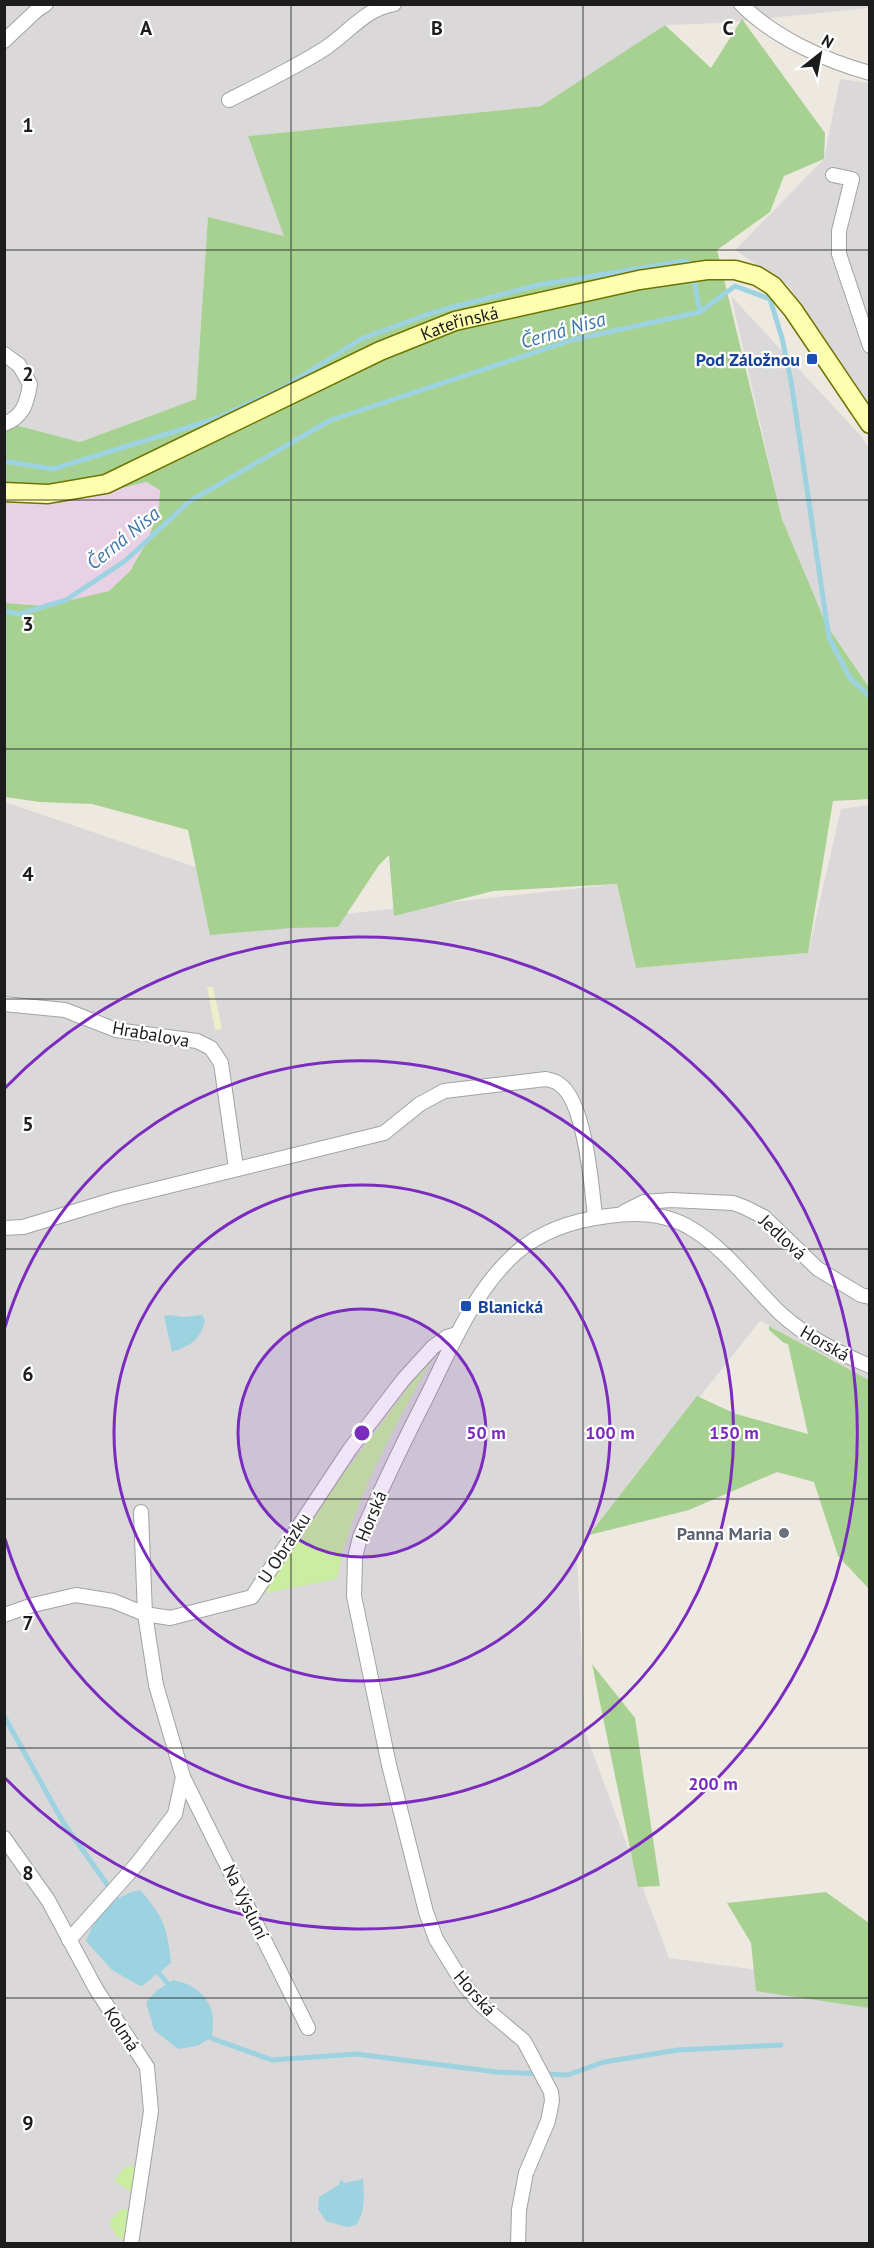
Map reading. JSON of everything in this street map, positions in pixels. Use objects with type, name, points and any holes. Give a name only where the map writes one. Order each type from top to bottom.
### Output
[{"type":"street","points":[[4,41],[46,4]]},
{"type":"street","points":[[229,100],[282,74],[326,48],[366,14],[381,6],[394,4]]},
{"type":"street","points":[[741,4],[754,18],[791,40],[837,64],[870,73]]},
{"type":"street","points":[[833,175],[852,179],[839,231],[839,254],[870,346]]},
{"type":"street","name":"Kateřinská","points":[[4,492],[48,494],[106,484],[380,351],[455,321],[639,280],[707,270],[735,270],[757,276],[773,286],[870,424]]},
{"type":"street","points":[[4,354],[20,365],[30,384],[21,414],[12,422],[4,424]]},
{"type":"street","name":"Hrabalova","points":[[4,1004],[65,1010],[116,1030],[197,1041],[211,1047],[221,1063],[236,1168]]},
{"type":"street","points":[[4,1228],[23,1227],[116,1199],[384,1133],[420,1104],[444,1091],[546,1079],[560,1084],[572,1100],[588,1150],[595,1217]]},
{"type":"street","name":"Jedlová","points":[[620,1214],[644,1202],[671,1200],[733,1203],[764,1217],[818,1269],[870,1297]]},
{"type":"street","name":"Horská","points":[[518,2244],[518,2219],[524,2182],[548,2121],[552,2101],[551,2091],[524,2041],[480,2004],[463,1983],[436,1939],[426,1912],[389,1765],[353,1584],[355,1558],[360,1537],[457,1334],[487,1286],[516,1253],[550,1231],[566,1224],[620,1214],[664,1217],[691,1228],[734,1263],[800,1330],[816,1341],[870,1366]]},
{"type":"street","name":"U Obrázku","points":[[4,1615],[33,1605],[76,1595],[113,1601],[145,1614],[170,1618],[252,1597],[350,1449],[403,1380],[433,1347],[447,1337],[457,1334]]},
{"type":"street","name":"Na Výsluní","points":[[141,1512],[145,1614],[156,1685],[183,1777],[308,2028]]},
{"type":"street","name":"Na Výsluní","points":[[69,1940],[136,1865],[175,1814],[183,1777]]},
{"type":"street","name":"Kolmá","points":[[4,1838],[48,1900],[96,1989],[147,2067],[151,2111],[131,2244]]},
{"type":"shaded area","points":[[869,4],[868,8],[722,23],[665,25],[541,106],[248,136],[285,236],[208,218],[196,399],[80,442],[5,422],[4,5]]},
{"type":"shaded area","points":[[840,79],[869,83],[869,406],[788,285],[735,250],[824,159]]},
{"type":"shaded area","points":[[731,296],[861,436],[869,449],[869,686],[827,626],[782,519]]},
{"type":"shaded area","points":[[146,482],[160,489],[159,508],[148,540],[130,571],[109,591],[45,606],[5,603],[4,499],[126,487]]},
{"type":"shaded area","points":[[5,802],[336,915],[617,884],[636,968],[808,953],[841,809],[869,805],[869,1380],[760,1321],[577,1551],[585,1732],[669,1958],[869,1985],[869,2243],[5,2244]]},
{"type":"green space","points":[[742,19],[825,133],[824,159],[784,176],[770,212],[717,250],[782,519],[827,626],[869,687],[869,799],[833,801],[808,953],[636,968],[617,884],[493,891],[394,916],[389,855],[379,865],[338,927],[292,928],[210,935],[188,830],[92,804],[40,802],[5,797],[5,603],[45,606],[109,591],[130,571],[148,540],[159,508],[160,490],[146,482],[77,499],[5,499],[4,422],[80,442],[196,399],[208,217],[284,236],[248,136],[541,106],[665,25],[711,68]]},
{"type":"green space","points":[[207,987],[213,987],[222,1029],[215,1030]]},
{"type":"green space","points":[[769,1326],[869,1380],[869,1589],[838,1556],[814,1482],[777,1472],[689,1510],[589,1535],[697,1396],[736,1414],[808,1434],[788,1344],[769,1330]]},
{"type":"green space","points":[[437,1349],[365,1489],[344,1549],[337,1579],[265,1593],[274,1567]]},
{"type":"green space","points":[[592,1664],[635,1718],[660,1886],[638,1887]]},
{"type":"green space","points":[[826,1892],[869,1923],[869,2008],[756,1991],[751,1943],[727,1903]]},
{"type":"green space","points":[[132,2165],[137,2168],[136,2183],[133,2183],[130,2191],[114,2181],[124,2168]]},
{"type":"green space","points":[[119,2210],[130,2210],[127,2236],[125,2239],[118,2238],[109,2223]]},
{"type":"water","points":[[202,1315],[205,1320],[201,1333],[194,1341],[172,1352],[164,1316],[183,1317]]},
{"type":"water","points":[[140,1890],[163,1923],[171,1963],[142,1986],[112,1970],[86,1941],[94,1923],[107,1908],[122,1896]]},
{"type":"water","points":[[173,1980],[193,1987],[206,2000],[210,2008],[213,2017],[211,2038],[197,2046],[178,2049],[154,2030],[146,2002],[156,1991]]},
{"type":"water","points":[[363,2179],[363,2209],[356,2225],[347,2227],[326,2221],[318,2209],[319,2197],[340,2184],[342,2180],[344,2183]]},
{"type":"waterway","points":[[4,461],[53,469],[215,419],[281,389],[361,339],[434,312],[538,285],[684,261],[691,264],[700,312]]},
{"type":"waterway","name":"Černá Nisa","points":[[4,611],[19,614],[66,600],[125,561],[190,501],[331,420],[572,340],[700,312],[735,286],[770,299],[782,338],[791,381],[829,638],[850,678],[870,697]]},
{"type":"waterway","points":[[4,1716],[63,1822],[116,1897],[118,1905]]},
{"type":"waterway","points":[[155,1968],[172,1989]]},
{"type":"waterway","points":[[208,2034],[211,2038],[272,2060],[356,2054],[497,2072],[568,2075],[604,2062],[678,2050],[781,2045]]},
{"type":"place","name":"Pod Záložnou","points":[[812,359]]},
{"type":"place","name":"Blanická","points":[[466,1306]]},
{"type":"place","name":"Panna Maria","points":[[784,1533]]}]
